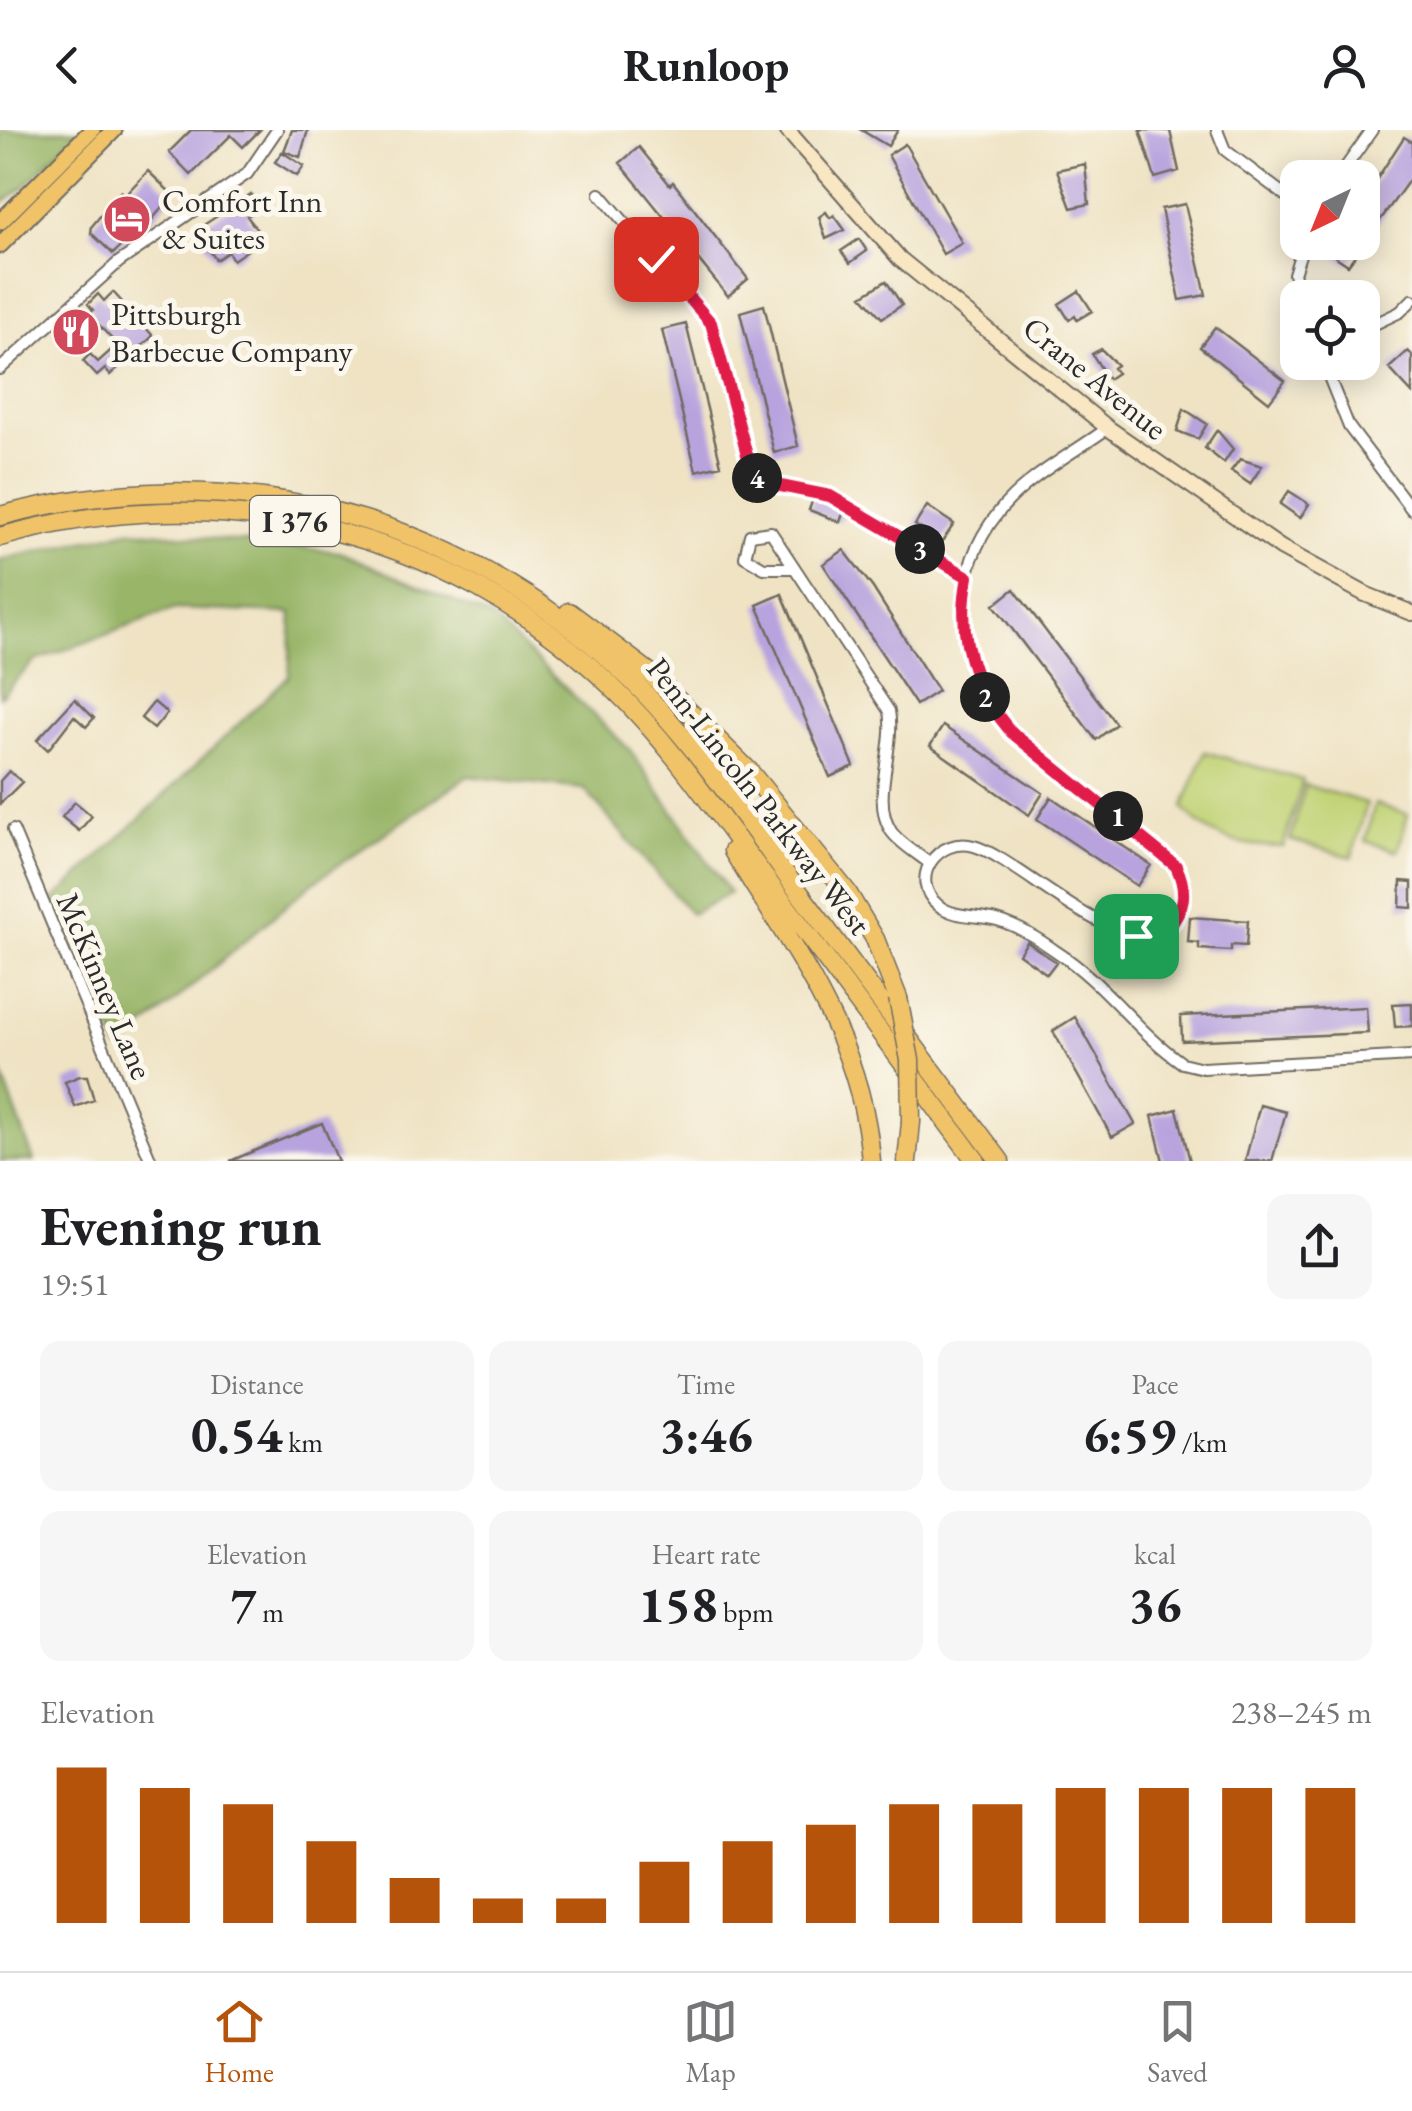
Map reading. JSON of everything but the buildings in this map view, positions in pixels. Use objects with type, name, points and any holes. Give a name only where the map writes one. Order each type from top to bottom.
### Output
[{"type":"highway","name":"Penn-Lincoln Parkway West","points":[[0,516],[94,496],[224,492],[352,514],[467,559],[575,629],[668,720],[1000,1161]]},
{"type":"highway","name":"Penn-Lincoln Parkway West","points":[[0,536],[96,515],[192,510],[283,518],[362,537],[458,576],[537,625],[612,686],[675,757],[976,1161]]},
{"type":"highway","points":[[467,559],[598,631],[702,722],[848,892],[875,939],[898,998],[910,1060],[907,1161]]},
{"type":"highway","points":[[675,757],[842,1035],[862,1090],[871,1161]]},
{"type":"main road","points":[[0,222],[92,130]]},
{"type":"main road","points":[[0,245],[114,130]]},
{"type":"street","points":[[0,368],[35,342],[120,262],[247,174],[277,130]]},
{"type":"street","name":"Crane Avenue","points":[[787,130],[900,259],[1108,428],[1280,548],[1364,594],[1412,612]]},
{"type":"street","points":[[1218,130],[1224,150],[1280,191]]},
{"type":"street","points":[[1351,160],[1372,130]]},
{"type":"street","points":[[600,194],[711,323],[752,473],[766,483],[830,496],[968,577]]},
{"type":"street","points":[[1380,321],[1400,312],[1412,300]]},
{"type":"street","points":[[1330,380],[1348,427],[1412,510]]},
{"type":"street","points":[[1108,428],[1016,494],[997,514],[968,577],[962,605],[964,635],[977,682],[995,713],[1011,732],[1163,853],[1182,880],[1184,901],[1167,930],[1136,936],[1107,927],[981,848],[954,844],[929,863],[926,887],[936,903],[954,913],[1000,921],[1061,954],[1182,1063],[1203,1068],[1412,1056]]},
{"type":"street","points":[[793,568],[764,568],[745,558],[750,535],[771,532],[889,711],[893,733],[883,807],[892,832],[929,863]]},
{"type":"street","name":"McKinney Lane","points":[[13,830],[151,1161]]},
{"type":"green space","points":[[0,130],[80,130],[23,188],[0,204]]},
{"type":"green space","points":[[132,530],[339,552],[491,617],[629,749],[730,893],[691,914],[584,789],[468,776],[311,884],[119,1049],[54,900],[289,676],[292,613],[175,609],[35,661],[0,697],[0,560]]},
{"type":"green space","points":[[1205,752],[1303,780],[1283,847],[1254,845],[1216,835],[1183,808]]},
{"type":"green space","points":[[1305,785],[1367,803],[1352,857],[1290,840]]},
{"type":"green space","points":[[1375,804],[1408,814],[1398,851],[1365,841]]},
{"type":"green space","points":[[0,1069],[34,1161],[0,1161]]},
{"type":"place","name":"Comfort Inn & Suites","points":[[127,219]]},
{"type":"place","name":"Pittsburgh Barbecue Company","points":[[76,332]]},
{"type":"route","points":[[656,259],[711,323],[752,473],[766,483],[830,496],[968,577],[962,605],[964,635],[977,682],[995,713],[1011,732],[1176,866],[1184,892],[1177,918],[1167,930],[1136,936]]}]
